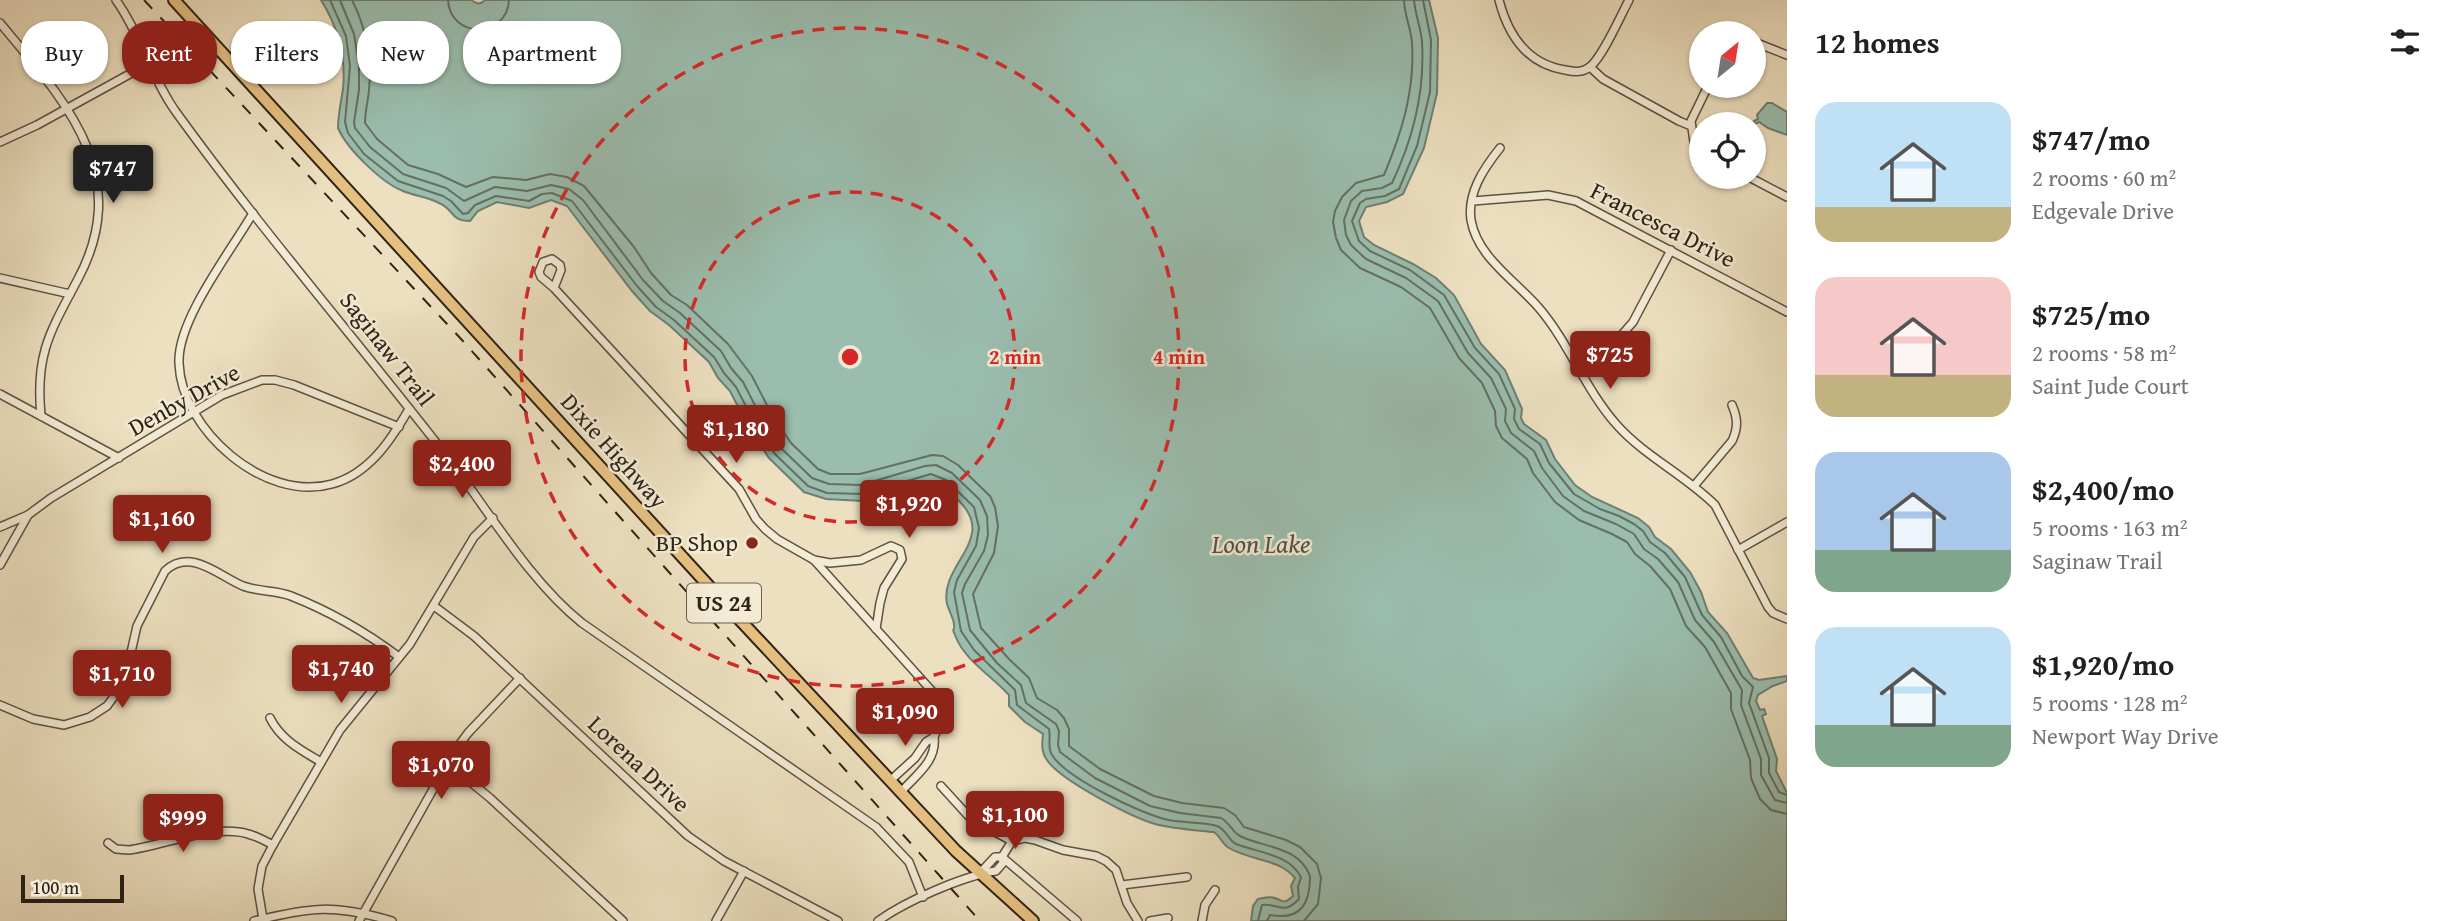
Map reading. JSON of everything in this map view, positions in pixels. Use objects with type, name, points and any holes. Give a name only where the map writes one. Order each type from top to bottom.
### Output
[{"type":"main road","name":"Dixie Highway","points":[[174,0],[636,507],[901,792],[980,873],[1033,921]]},
{"type":"street","name":"Saginaw Trail","points":[[116,0],[129,21]]},
{"type":"street","points":[[1499,0],[1517,43],[1532,57],[1560,70],[1580,72],[1590,67],[1597,58],[1629,0]]},
{"type":"street","points":[[0,23],[67,107],[92,155],[99,194],[99,223],[94,245],[42,355],[39,385],[41,416]]},
{"type":"street","points":[[1766,47],[1787,55]]},
{"type":"street","points":[[1590,67],[1603,79],[1689,125]]},
{"type":"street","points":[[0,142],[37,125],[122,78]]},
{"type":"street","name":"Saginaw Trail","points":[[159,84],[174,110],[548,591],[568,611],[829,793],[887,837],[909,862],[923,897]]},
{"type":"street","points":[[1500,148],[1484,168],[1473,201],[1472,223],[1485,252],[1539,308],[1616,424],[1694,485],[1715,505],[1768,607],[1773,613],[1787,619]]},
{"type":"street","points":[[1766,186],[1787,197]]},
{"type":"street","name":"Francesca Drive","points":[[1473,201],[1549,195],[1576,201],[1787,312]]},
{"type":"street","points":[[253,213],[182,338],[178,363],[182,386],[207,433],[242,464],[290,486],[306,488],[334,484],[354,475],[388,443],[409,409]]},
{"type":"street","points":[[1580,369],[1612,346],[1633,322],[1671,250]]},
{"type":"street","points":[[0,278],[70,294]]},
{"type":"street","points":[[554,288],[730,479],[765,529],[814,560],[940,700],[944,715],[934,737],[891,780]]},
{"type":"street","name":"Denby Drive","points":[[0,527],[28,515],[222,395],[262,380],[275,380],[331,399],[399,427]]},
{"type":"street","points":[[0,394],[119,458]]},
{"type":"street","points":[[1694,485],[1732,441],[1738,424],[1732,405]]},
{"type":"street","points":[[0,565],[28,515]]},
{"type":"street","points":[[263,919],[258,889],[262,866],[273,845],[340,730],[400,657],[434,606],[474,537],[493,518]]},
{"type":"street","points":[[1738,550],[1787,522]]},
{"type":"street","points":[[0,544],[7,553]]},
{"type":"street","points":[[814,560],[830,563],[861,559],[891,546],[900,550],[902,559],[884,588],[876,629]]},
{"type":"street","points":[[0,705],[33,719],[64,725],[90,716],[107,706],[124,683],[137,626],[165,571],[172,564],[183,561],[200,564],[244,586],[292,596],[379,642],[400,657]]},
{"type":"street","name":"Lorena Drive","points":[[434,606],[474,636],[688,836],[724,861],[838,921]]},
{"type":"street","points":[[359,921],[444,766],[468,733],[520,678]]},
{"type":"street","points":[[271,718],[286,740],[321,762]]},
{"type":"street","points":[[901,792],[931,759],[936,748],[934,737]]},
{"type":"street","points":[[444,766],[468,780],[490,798],[623,921]]},
{"type":"street","points":[[941,786],[972,820],[1012,841],[1025,838],[1062,850],[1096,856],[1116,870],[1127,904],[1138,921]]},
{"type":"street","points":[[108,843],[116,849],[129,850],[229,832],[250,834],[273,845]]},
{"type":"street","points":[[878,921],[923,897],[980,873],[996,871],[1003,863],[1002,857],[1012,841]]},
{"type":"street","points":[[1002,857],[1077,921]]},
{"type":"street","points":[[716,921],[744,871]]},
{"type":"street","points":[[1122,885],[1187,877]]},
{"type":"street","points":[[1202,921],[1205,905],[1215,890]]},
{"type":"street","points":[[254,921],[314,908],[327,908],[363,912],[392,921]]},
{"type":"street","points":[[1150,921],[1168,918]]},
{"type":"water","name":"Loon Lake","points":[[321,0],[471,0],[482,3],[485,0],[1429,0],[1438,38],[1437,93],[1424,148],[1403,194],[1387,202],[1366,207],[1359,221],[1364,237],[1436,278],[1454,295],[1481,344],[1505,370],[1522,409],[1521,418],[1524,424],[1546,440],[1555,459],[1575,485],[1592,497],[1638,518],[1649,527],[1655,537],[1671,549],[1690,572],[1708,612],[1727,633],[1753,678],[1759,680],[1787,676],[1787,681],[1758,695],[1756,701],[1760,710],[1764,709],[1766,714],[1762,716],[1777,759],[1776,771],[1787,793],[1787,921],[1251,921],[1253,906],[1258,899],[1271,897],[1285,901],[1293,896],[1291,886],[1295,878],[1281,867],[1229,848],[1214,832],[1169,827],[1144,820],[1097,797],[1066,777],[1045,757],[1042,747],[1043,734],[1025,722],[1009,706],[1009,695],[959,644],[947,604],[947,590],[951,576],[965,552],[972,527],[969,514],[958,500],[933,481],[863,501],[826,499],[804,492],[769,458],[749,428],[730,391],[709,362],[650,311],[567,206],[551,200],[529,208],[497,202],[478,211],[470,221],[455,217],[439,203],[403,191],[385,181],[357,155],[338,128],[344,77],[343,21],[332,21]]},
{"type":"water","points":[[1767,103],[1772,103],[1787,112],[1787,135],[1766,127],[1766,112],[1760,112]]},
{"type":"railway","points":[[144,0],[462,340],[980,921]]},
{"type":"place","name":"BP Shop","points":[[752,543]]}]
